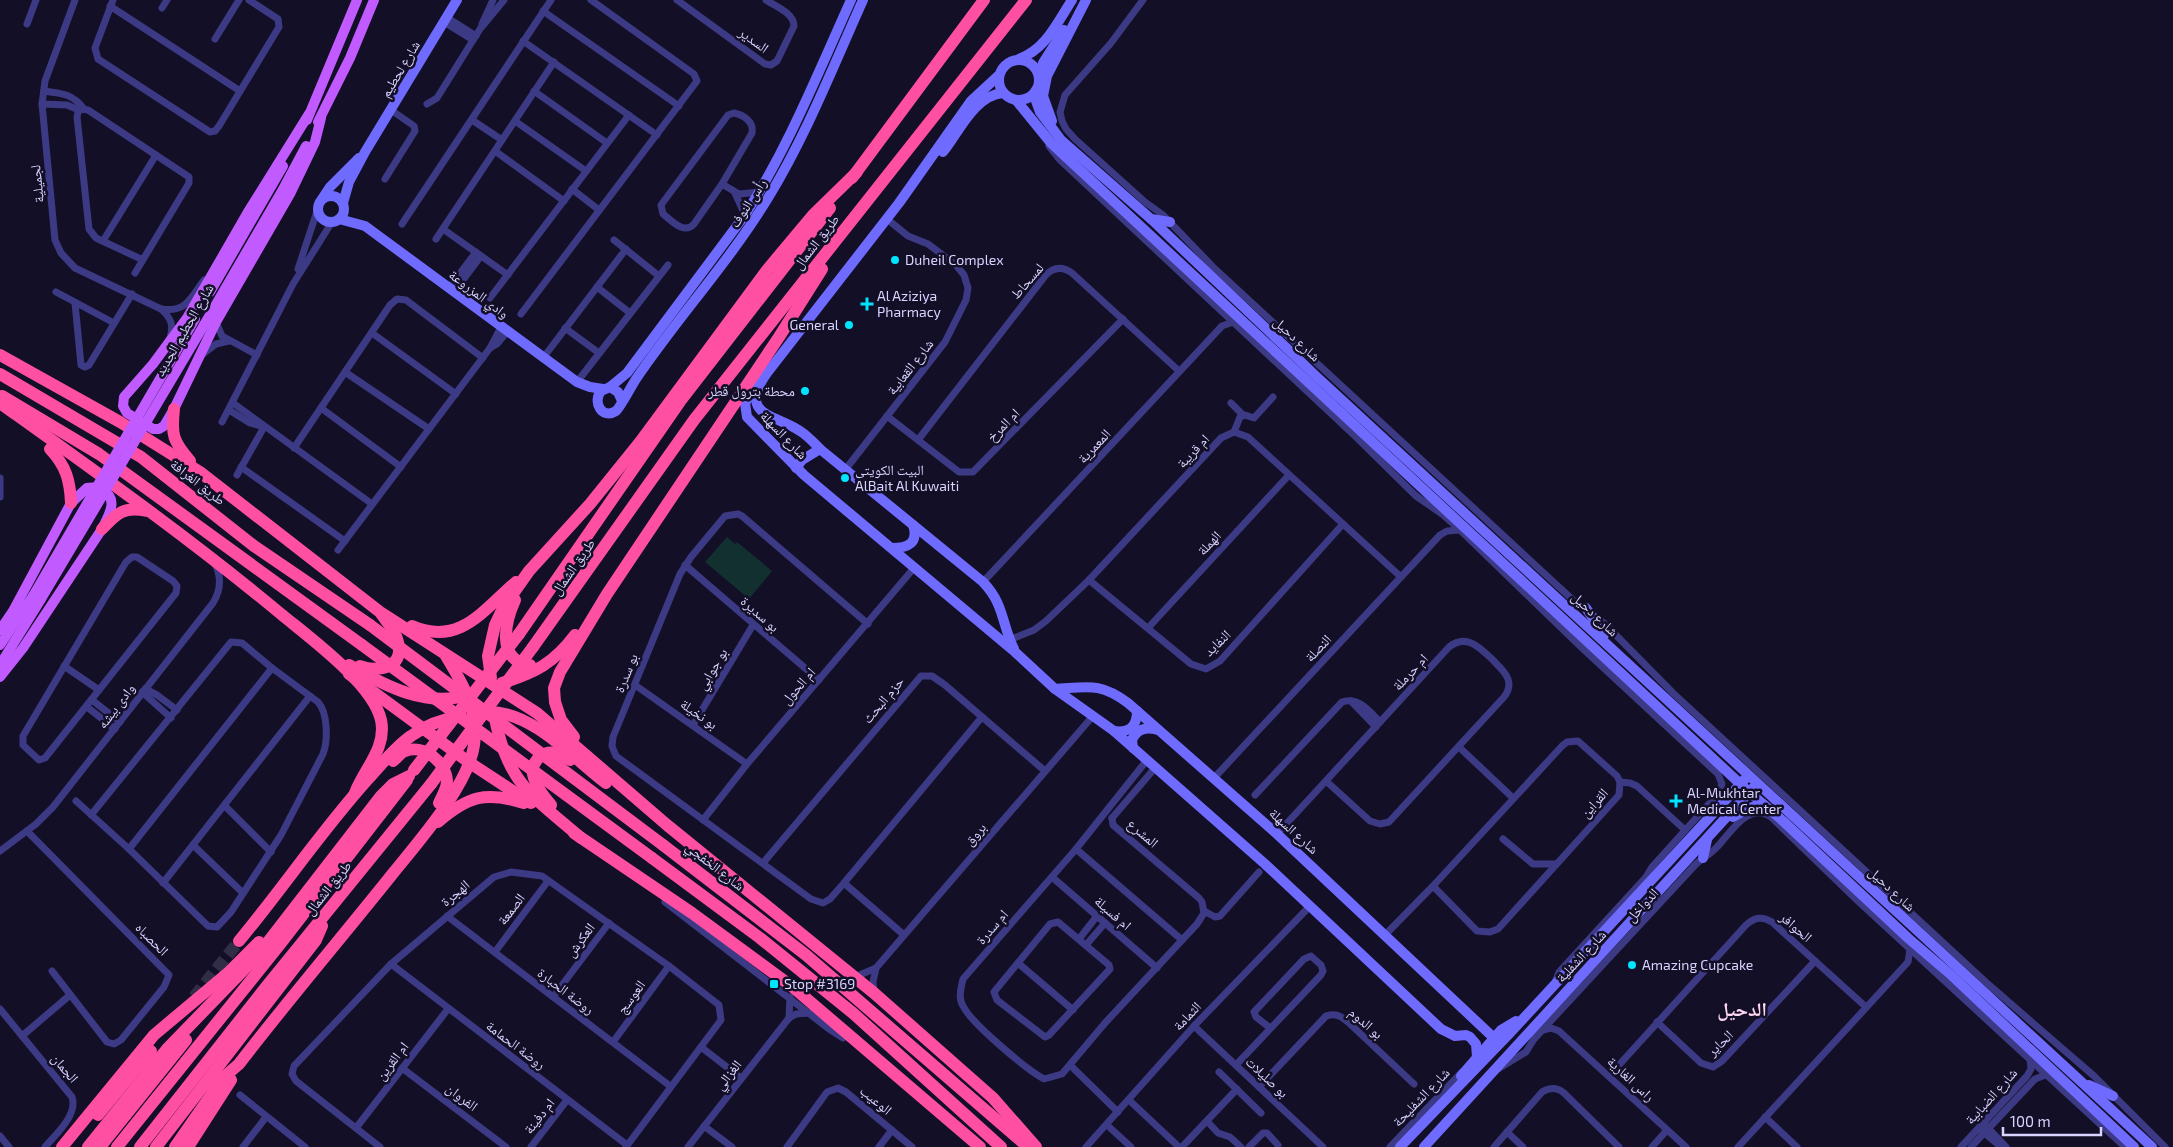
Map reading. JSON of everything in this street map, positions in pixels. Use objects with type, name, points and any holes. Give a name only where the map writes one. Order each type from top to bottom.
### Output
[{"type":"highway","name":"طريق الشمال","points":[[117,1147],[281,943],[519,634],[681,400],[857,172],[984,0]]},
{"type":"highway","name":"طريق الشمال","points":[[140,1147],[431,784],[558,615],[694,420],[1026,0]]},
{"type":"highway","points":[[581,838],[525,789],[517,779],[501,746],[494,712],[488,656],[492,633],[503,608],[530,571],[590,504],[634,449],[767,270],[813,216],[857,172]]},
{"type":"highway","points":[[667,826],[574,736],[559,717],[554,702],[554,688],[560,672],[607,594],[779,337],[857,214]]},
{"type":"highway","points":[[2,357],[120,422],[200,472],[380,612],[444,652],[492,686],[537,713],[667,826],[874,993],[993,1098],[1036,1147]]},
{"type":"highway","name":"طريق الغرافة","points":[[0,374],[141,457],[254,546],[370,625]]},
{"type":"highway","points":[[0,394],[100,454],[760,938],[854,1014],[1001,1147]]},
{"type":"highway","points":[[0,403],[151,512],[211,558],[327,653],[349,674],[373,702],[382,725],[379,748],[362,775],[355,793]]},
{"type":"highway","points":[[174,409],[172,430],[175,441],[200,472]]},
{"type":"highway","points":[[0,412],[124,500],[136,501]]},
{"type":"highway","points":[[50,449],[59,459],[68,475],[71,503]]},
{"type":"highway","points":[[102,529],[114,516],[123,511],[132,508],[151,512]]},
{"type":"highway","points":[[380,612],[425,630],[453,631],[476,619],[508,588],[530,571]]},
{"type":"highway","points":[[530,571],[509,615],[506,636],[508,651],[518,662],[532,665],[542,663],[560,653]]},
{"type":"highway","points":[[327,653],[381,683],[405,692],[434,698],[468,695],[537,671],[560,653],[607,594]]},
{"type":"highway","points":[[327,653],[372,670],[381,670],[389,666],[396,660],[399,651],[398,642],[380,612]]},
{"type":"highway","name":"شارع الخفجي","points":[[370,625],[663,845],[806,956],[1028,1147]]},
{"type":"highway","points":[[175,1147],[223,1078],[239,1064],[417,843],[460,784],[470,762],[474,745],[474,714],[468,695],[444,652]]},
{"type":"highway","points":[[349,674],[470,762],[692,913],[794,988],[846,1030],[980,1147]]},
{"type":"highway","points":[[240,941],[355,793],[402,743],[423,728],[446,719],[494,712],[531,724],[545,733],[652,819],[667,826]]},
{"type":"highway","points":[[355,793],[370,784],[406,751],[417,750],[433,756],[445,773],[446,788],[417,843]]},
{"type":"highway","points":[[592,772],[554,753],[541,756],[535,763],[533,772],[535,781],[551,804],[597,840],[636,876]]},
{"type":"highway","points":[[88,1147],[167,1049],[249,965],[381,796],[393,784],[412,773]]},
{"type":"highway","points":[[417,843],[456,807],[485,796],[499,796],[540,809]]},
{"type":"highway","points":[[159,1144],[316,940],[326,915]]},
{"type":"highway","points":[[255,937],[259,916]]},
{"type":"highway","points":[[62,1147],[154,1035],[229,972],[258,943],[274,933]]},
{"type":"highway","points":[[813,1016],[846,1030]]},
{"type":"highway","points":[[72,1147],[170,1028]]},
{"type":"highway","points":[[100,1147],[195,1028]]},
{"type":"highway","points":[[188,1147],[222,1096],[239,1064]]},
{"type":"main road","name":"شارع الحطيم الجديد","points":[[199,322],[310,114],[357,0]]},
{"type":"main road","name":"شارع الحطيم الجديد","points":[[0,665],[37,597],[199,322],[282,190],[350,58],[374,0]]},
{"type":"main road","points":[[310,114],[248,212],[187,318],[168,345],[124,397],[123,406],[127,414],[156,430],[164,426],[174,409],[216,322],[290,194],[315,142],[320,118]]},
{"type":"main road","points":[[0,630],[13,611],[71,503],[87,488],[92,487],[107,492],[112,502],[102,529],[23,648],[0,677]]},
{"type":"main road","name":"شارع الحطيم الجديد","points":[[0,645],[37,597]]},
{"type":"street","points":[[28,24],[36,0]]},
{"type":"street","name":"لجميلية","points":[[74,0],[45,81],[42,104],[57,247],[66,261],[75,268],[161,309]]},
{"type":"street","points":[[162,8],[167,0]]},
{"type":"street","points":[[215,40],[239,0]]},
{"type":"street","points":[[240,91],[111,3],[94,48],[98,60],[205,131],[210,132],[217,129],[240,91],[280,24],[276,18],[249,0]]},
{"type":"street","name":"شارع لحطيم","points":[[343,205],[350,182],[365,152],[457,0]]},
{"type":"street","points":[[477,35],[493,0]]},
{"type":"street","points":[[427,104],[437,98],[477,35],[504,0]]},
{"type":"street","points":[[402,224],[551,0]]},
{"type":"street","points":[[521,314],[696,84],[696,76],[591,0]]},
{"type":"street","name":"السدير","points":[[677,0],[765,64],[772,65],[777,61],[794,26],[794,21],[791,16],[766,0]]},
{"type":"street","name":"رأس النوف","points":[[606,388],[626,373],[745,215],[760,192],[787,141],[851,0]]},
{"type":"street","name":"رأس النوف","points":[[622,401],[640,374],[732,252],[768,199],[805,130],[863,0]]},
{"type":"street","points":[[760,383],[899,203],[971,101],[998,76],[1008,62],[1032,53],[1043,44],[1072,0]]},
{"type":"street","points":[[998,76],[998,82],[1003,93],[1016,100],[1028,98],[1036,90],[1043,63],[1050,50],[1084,0]]},
{"type":"street","points":[[1084,0],[1049,69],[1043,96],[1052,122],[1078,150],[1086,162]]},
{"type":"street","name":"شارع دحيل","points":[[1143,0],[1111,43],[1071,87],[1061,104],[1060,112],[1066,129],[1145,202],[1170,222],[1213,267],[1566,593],[1604,623],[1673,693],[1952,951],[2084,1067],[2165,1147]]},
{"type":"street","points":[[543,11],[679,106]]},
{"type":"street","points":[[445,19],[477,35]]},
{"type":"street","points":[[523,41],[657,135]]},
{"type":"street","points":[[1019,59],[1025,60],[1034,66],[1039,77]]},
{"type":"street","points":[[436,239],[554,62]]},
{"type":"street","name":"شارع دحيل","points":[[1036,90],[1037,107],[1061,140],[1151,219],[1317,377],[2152,1147]]},
{"type":"street","points":[[44,91],[68,94],[78,101],[81,109],[77,117],[88,226],[93,236],[143,260]]},
{"type":"street","points":[[534,91],[608,143]]},
{"type":"street","points":[[899,203],[920,180],[980,104],[989,97],[1003,93]]},
{"type":"street","name":"شارع دحيل","points":[[1016,100],[1043,134],[1060,160],[1355,436],[1416,496],[1442,514],[1460,530],[1718,774],[1722,784]]},
{"type":"street","points":[[42,104],[67,105],[81,109],[187,175],[190,180],[135,273]]},
{"type":"street","points":[[385,179],[415,134],[415,129],[390,112]]},
{"type":"street","points":[[738,113],[750,122],[753,130],[722,184],[689,228],[680,227],[661,211],[662,202],[728,115],[738,113]]},
{"type":"street","points":[[490,298],[629,115]]},
{"type":"street","points":[[472,120],[502,140]]},
{"type":"street","points":[[515,121],[586,171]]},
{"type":"street","name":"شارع دحيل","points":[[1043,134],[1644,695],[1829,864],[1909,943],[1927,964],[2125,1147]]},
{"type":"street","points":[[495,150],[564,201]]},
{"type":"street","name":"شارع لحطيم","points":[[293,284],[320,204],[330,187],[365,152]]},
{"type":"street","points":[[104,241],[156,155]]},
{"type":"street","points":[[722,184],[735,193],[744,195],[760,192]]},
{"type":"street","points":[[572,189],[600,210]]},
{"type":"street","points":[[735,193],[745,215]]},
{"type":"street","points":[[331,196],[337,197],[343,205],[344,213],[336,220],[322,218],[320,204],[331,196]]},
{"type":"street","name":"وادي المزروعة","points":[[343,205],[364,226],[577,382],[597,405]]},
{"type":"street","name":"شارع القعابية","points":[[845,470],[950,335],[966,300],[968,288],[964,276],[956,265],[928,244],[905,234],[887,219]]},
{"type":"street","points":[[1151,219],[1170,222]]},
{"type":"street","name":"شارع لحطيم","points":[[222,422],[293,284],[336,220]]},
{"type":"street","name":"وادي المزروعة","points":[[336,220],[364,226]]},
{"type":"street","points":[[443,228],[508,275]]},
{"type":"street","points":[[1144,230],[1152,245]]},
{"type":"street","points":[[614,240],[659,276]]},
{"type":"street","points":[[543,358],[626,249]]},
{"type":"street","points":[[451,290],[478,254]]},
{"type":"street","points":[[577,382],[668,265]]},
{"type":"street","points":[[161,309],[171,311],[182,308],[217,268]]},
{"type":"street","name":"لمسحاط","points":[[918,440],[1049,272],[1058,268],[1068,270],[1179,371]]},
{"type":"street","points":[[596,287],[630,313]]},
{"type":"street","points":[[56,292],[116,321]]},
{"type":"street","points":[[75,302],[83,367],[89,365],[116,321],[130,293]]},
{"type":"street","points":[[294,448],[393,301],[402,299],[483,358]]},
{"type":"street","points":[[161,309],[172,323],[168,345]]},
{"type":"street","points":[[1222,326],[1224,314]]},
{"type":"street","name":"ام المرخ","points":[[887,416],[959,472],[966,473],[976,470],[1123,319]]},
{"type":"street","points":[[216,322],[219,333],[229,341],[257,356]]},
{"type":"street","name":"المعمرية","points":[[983,582],[1222,326],[1233,322]]},
{"type":"street","points":[[565,328],[599,353]]},
{"type":"street","points":[[338,550],[490,348],[497,344],[504,329]]},
{"type":"street","points":[[372,333],[456,394]]},
{"type":"street","points":[[198,359],[212,346],[229,341]]},
{"type":"street","points":[[345,372],[429,429]]},
{"type":"street","name":"وادي المزروعة","points":[[577,382],[590,387],[606,388]]},
{"type":"street","name":"شارع السهلة","points":[[760,383],[756,400],[762,410],[773,419],[800,430],[845,470],[983,582],[999,602],[1009,640],[1015,652]]},
{"type":"street","name":"شارع السهلة","points":[[760,383],[747,398],[745,413],[750,421],[759,428],[796,468],[1015,652],[1055,689],[1114,731],[1310,906],[1441,1029],[1455,1036],[1466,1035]]},
{"type":"street","points":[[606,388],[618,392],[622,401],[618,409],[611,413],[603,411],[597,405],[597,396],[606,388]]},
{"type":"street","points":[[1231,403],[1243,415],[1254,418],[1273,397]]},
{"type":"street","points":[[233,403],[372,504]]},
{"type":"street","points":[[320,408],[401,466]]},
{"type":"street","points":[[229,410],[250,423],[264,427]]},
{"type":"street","points":[[1243,415],[1234,432],[1248,437],[1401,577]]},
{"type":"street","points":[[237,474],[264,427]]},
{"type":"street","name":"ام قريبة","points":[[1009,640],[1038,628],[1089,580],[1222,438],[1234,432]]},
{"type":"street","points":[[1379,448],[1430,506]]},
{"type":"street","points":[[796,468],[802,460],[820,449]]},
{"type":"street","points":[[241,467],[345,541]]},
{"type":"street","name":"الهملة","points":[[1148,628],[1289,475]]},
{"type":"street","points":[[0,478],[0,496]]},
{"type":"street","name":"بو سدرة","points":[[868,624],[738,514],[722,518],[685,565],[614,738],[612,746],[616,756],[818,903],[828,901],[844,883],[982,717]]},
{"type":"street","points":[[1440,535],[1444,523],[1442,514]]},
{"type":"street","name":"النفايد","points":[[1089,580],[1195,667],[1211,667],[1220,661],[1343,524]]},
{"type":"street","points":[[892,548],[906,547],[914,542],[916,535],[913,525]]},
{"type":"street","points":[[1440,535],[1447,531],[1460,530]]},
{"type":"street","name":"النصلة","points":[[1214,778],[1440,535]]},
{"type":"street","points":[[137,557],[173,581],[177,586],[176,593],[99,690],[43,760],[37,759],[23,745],[22,736],[129,558],[137,557]]},
{"type":"street","name":"وادى بيشه","points":[[0,852],[53,807],[213,603],[220,581],[218,571],[211,558]]},
{"type":"street","name":"بو سديرة","points":[[685,565],[819,680]]},
{"type":"street","name":"ام الحول","points":[[703,820],[747,764],[914,568]]},
{"type":"street","points":[[1586,608],[1612,649]]},
{"type":"street","name":"بو جوابي","points":[[693,725],[753,625]]},
{"type":"street","name":"ام حرملة","points":[[1278,834],[1449,647],[1460,641],[1472,642],[1505,673],[1509,688],[1504,697],[1459,747]]},
{"type":"street","points":[[76,801],[91,815],[129,849],[208,926],[212,927],[221,924],[271,852],[291,818],[325,750],[324,711],[321,704],[242,643],[231,642],[91,815]]},
{"type":"street","points":[[64,666],[99,690]]},
{"type":"street","points":[[129,849],[272,668]]},
{"type":"street","name":"حزم البحث","points":[[763,863],[917,678],[925,675],[935,677],[1045,771]]},
{"type":"street","name":"بو نخيلة","points":[[634,686],[747,764]]},
{"type":"street","points":[[1624,686],[1644,695]]},
{"type":"street","name":"شارع السهلة","points":[[1055,689],[1098,687],[1112,692],[1137,711],[1278,834],[1471,1016],[1497,1034]]},
{"type":"street","points":[[143,691],[157,695],[177,710]]},
{"type":"street","points":[[143,691],[171,718]]},
{"type":"street","points":[[163,882],[225,806],[310,696]]},
{"type":"street","points":[[92,700],[120,722]]},
{"type":"street","points":[[1255,795],[1340,704],[1345,701],[1351,701],[1378,724]]},
{"type":"street","points":[[86,707],[116,729]]},
{"type":"street","points":[[1114,731],[1125,732],[1133,728],[1137,719],[1137,711]]},
{"type":"street","name":"بروق","points":[[855,977],[876,968],[1092,717]]},
{"type":"street","points":[[1133,748],[1132,740],[1138,731],[1147,728],[1159,730]]},
{"type":"street","name":"القراين","points":[[1386,934],[1433,886],[1562,746],[1573,740],[1585,746],[1613,771],[1620,782],[1618,795],[1498,929],[1490,932],[1477,931],[1433,886]]},
{"type":"street","points":[[1326,781],[1370,821],[1384,824],[1393,818],[1459,747],[1513,798]]},
{"type":"street","name":"ام سدرة","points":[[1146,760],[1076,849],[963,979],[960,996],[962,1005],[970,1016],[1029,1070],[1044,1079],[1062,1074],[1105,1023],[1201,920],[1204,913]]},
{"type":"street","points":[[1707,822],[1728,789],[1728,781],[1721,765]]},
{"type":"street","name":"المشرع","points":[[1155,768],[1112,818],[1113,825],[1199,898],[1202,902],[1204,913]]},
{"type":"street","name":"شارع الشفلية","points":[[1400,1147],[1707,822],[1748,775]]},
{"type":"street","points":[[1620,782],[1637,786],[1685,830]]},
{"type":"street","name":"شارع الشفلية","points":[[1424,1147],[1719,827],[1757,783]]},
{"type":"street","name":"شارع الشفلية","points":[[1554,985],[1559,972],[1646,877],[1652,867],[1716,796],[1722,784]]},
{"type":"street","points":[[1719,827],[1745,809],[1763,804]]},
{"type":"street","points":[[225,806],[271,852]]},
{"type":"street","points":[[1104,812],[1112,818]]},
{"type":"street","name":"الدواخل","points":[[1496,1070],[1526,1052],[1556,1015],[1703,858],[1715,850],[1745,816],[1760,812],[1771,817]]},
{"type":"street","name":"شارع دحيل","points":[[1771,817],[1860,903],[1951,975],[2134,1147]]},
{"type":"street","points":[[1783,821],[1795,842]]},
{"type":"street","name":"الحصباه","points":[[27,831],[169,975],[164,987],[121,1040],[114,1044],[106,1042],[52,971]]},
{"type":"street","points":[[1503,839],[1533,864],[1556,864]]},
{"type":"street","points":[[1703,858],[1707,840]]},
{"type":"street","points":[[193,845],[243,894]]},
{"type":"street","points":[[1076,849],[1182,940]]},
{"type":"street","points":[[1646,877],[1676,855]]},
{"type":"street","points":[[1829,864],[1860,903]]},
{"type":"street","name":"الهجرة","points":[[380,1147],[296,1081],[292,1074],[294,1066],[391,964],[494,877],[512,872],[542,876],[669,966],[719,1005],[721,1020],[626,1146]]},
{"type":"street","points":[[1204,913],[1206,912],[1215,917],[1220,916],[1259,872]]},
{"type":"street","points":[[636,876],[661,899],[813,1016],[840,1034],[971,1147]]},
{"type":"street","name":"ام فسيلة","points":[[1052,877],[1157,968]]},
{"type":"street","name":"الصمعة","points":[[494,952],[548,881]]},
{"type":"street","points":[[844,883],[904,935]]},
{"type":"street","name":"الثمامة","points":[[1086,1147],[1194,1026],[1310,906]]},
{"type":"street","name":"روضة الحبارة","points":[[448,916],[670,1086]]},
{"type":"street","points":[[1079,940],[1097,916]]},
{"type":"street","name":"الحوافر","points":[[1610,1076],[1657,1022],[1752,920],[1765,918],[1772,922],[1866,1007]]},
{"type":"street","name":"العكرش","points":[[554,997],[609,923]]},
{"type":"street","points":[[1052,923],[1061,924],[1079,940],[1109,965],[1110,969],[1073,1010],[1045,1037],[998,1000],[994,995],[995,990],[1052,923]]},
{"type":"street","points":[[1086,945],[1105,923]]},
{"type":"street","points":[[1908,962],[1909,943]]},
{"type":"street","points":[[1236,1065],[1321,975],[1323,971],[1320,965],[1311,956],[1304,959],[1254,1012],[1256,1017],[1270,1028]]},
{"type":"street","points":[[1738,1147],[1908,962],[1914,960],[1951,975]]},
{"type":"street","name":"الحاير","points":[[1657,1022],[1701,1063],[1713,1067],[1722,1061],[1815,961]]},
{"type":"street","points":[[1018,963],[1073,1010]]},
{"type":"street","name":"روضة الحمامة","points":[[391,964],[626,1146]]},
{"type":"street","name":"العوسج","points":[[613,1042],[669,966]]},
{"type":"street","points":[[874,993],[873,982],[876,968]]},
{"type":"street","points":[[22,1036],[70,995]]},
{"type":"street","points":[[789,1018],[790,997]]},
{"type":"street","points":[[1440,1105],[1473,1060],[1497,1034],[1538,1002]]},
{"type":"street","name":"الجمان","points":[[0,1009],[70,1093],[74,1102],[72,1112],[45,1147]]},
{"type":"street","name":"ام القرين","points":[[356,1128],[448,1009]]},
{"type":"street","points":[[789,1018],[796,1014],[813,1016]]},
{"type":"street","name":"بو الدوم","points":[[1259,1087],[1326,1016],[1334,1014],[1341,1016],[1348,1022],[1414,1084]]},
{"type":"street","points":[[1556,1015],[1559,1031]]},
{"type":"street","points":[[1471,1016],[1472,1026],[1466,1035],[1476,1044],[1473,1060]]},
{"type":"street","name":"الغزالي","points":[[688,1147],[789,1018]]},
{"type":"street","name":"بو صليلات","points":[[1194,1026],[1323,1147]]},
{"type":"street","points":[[1543,1030],[1551,1028],[1559,1031]]},
{"type":"street","name":"راس الغارية","points":[[1559,1031],[1686,1147]]},
{"type":"street","points":[[700,1047],[741,1078]]},
{"type":"street","name":"شارع الضبابية","points":[[1971,1147],[1984,1128],[2027,1076],[2031,1065],[2030,1058]]},
{"type":"street","name":"شارع الشفليحة","points":[[1390,1147],[1473,1060]]},
{"type":"street","points":[[1070,1065],[1118,1112]]},
{"type":"street","name":"الفروان","points":[[402,1068],[506,1147]]},
{"type":"street","points":[[1220,1072],[1261,1113]]},
{"type":"street","name":"شارع الضبابية","points":[[1961,1147],[1984,1128],[2035,1079],[2048,1074]]},
{"type":"street","points":[[2081,1081],[2113,1096]]},
{"type":"street","name":"الوعيب","points":[[787,1147],[827,1092],[834,1088],[846,1092],[912,1147]]},
{"type":"street","points":[[1494,1147],[1542,1092],[1555,1088],[1564,1093],[1619,1147]]},
{"type":"street","points":[[1129,1100],[1181,1147],[1237,1089]]},
{"type":"street","points":[[2066,1093],[2081,1098]]},
{"type":"street","points":[[240,1095],[305,1147]]},
{"type":"street","name":"ام دفينة","points":[[531,1147],[567,1100]]},
{"type":"street","points":[[243,1147],[266,1117]]},
{"type":"street","points":[[1765,1117],[1797,1147]]},
{"type":"street","points":[[1206,1122],[1218,1133],[1230,1137],[1241,1147]]},
{"type":"street","points":[[1107,1125],[1131,1147]]},
{"type":"street","points":[[704,1126],[732,1147]]},
{"type":"street","points":[[1984,1128],[2001,1147]]},
{"type":"street","points":[[1984,1128],[2006,1147]]},
{"type":"street","points":[[879,1147],[892,1130]]},
{"type":"street","points":[[1652,1147],[1668,1130]]},
{"type":"street","points":[[1507,1132],[1523,1147]]},
{"type":"street","points":[[1249,1147],[1263,1133],[1267,1134],[1278,1145]]},
{"type":"street","points":[[0,1136],[9,1147]]},
{"type":"green space","points":[[727,537],[735,544],[737,542],[772,571],[749,599],[705,562]]},
{"type":"tunnel","points":[[194,997],[239,941]]},
{"type":"place","name":"Duheil Complex","points":[[895,260]]},
{"type":"place","name":"Al Aziziya Pharmacy","points":[[867,304]]},
{"type":"place","name":"General","points":[[849,325]]},
{"type":"place","name":"محطة بترول قطر","points":[[805,391]]},
{"type":"place","name":"البيت الكويتي AlBait Al Kuwaiti","points":[[845,478]]},
{"type":"place","name":"Al-Mukhtar Medical Center","points":[[1676,801]]},
{"type":"place","name":"Amazing Cupcake","points":[[1632,965]]},
{"type":"place","name":"Stop #3169","points":[[774,984]]},
{"type":"district","name":"الدحيل","points":[[1742,1009]]}]
